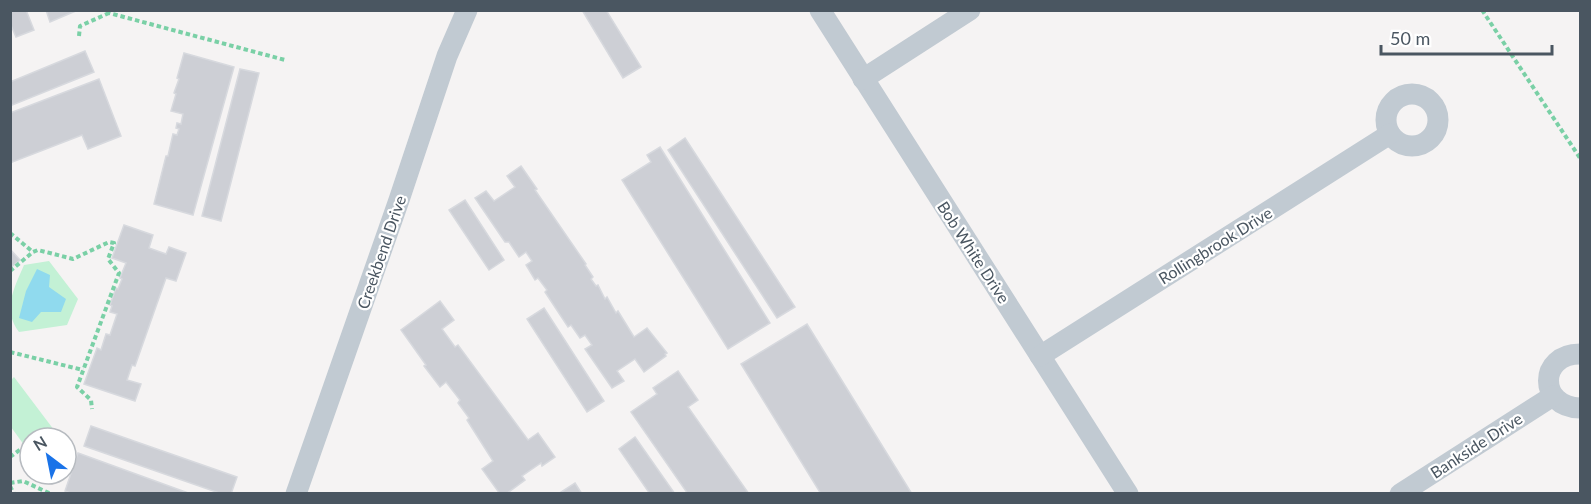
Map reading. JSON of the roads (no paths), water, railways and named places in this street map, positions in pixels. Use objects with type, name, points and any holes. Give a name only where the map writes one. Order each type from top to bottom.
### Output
[{"type":"street","name":"Creekbend Drive","points":[[296,494],[447,56],[467,10]]},
{"type":"street","name":"Bob White Drive","points":[[820,10],[1128,494]]},
{"type":"street","points":[[863,79],[969,10]]},
{"type":"street","name":"Rollingbrook Drive","points":[[1040,356],[1390,134]]},
{"type":"street","points":[[1581,354],[1561,357],[1553,365],[1549,375],[1552,396],[1560,404],[1570,408],[1581,408]]},
{"type":"street","name":"Bankside Drive","points":[[1400,494],[1552,396]]},
{"type":"water","points":[[37,269],[50,275],[49,287],[66,299],[61,312],[41,312],[32,322],[19,318],[26,291]]}]
